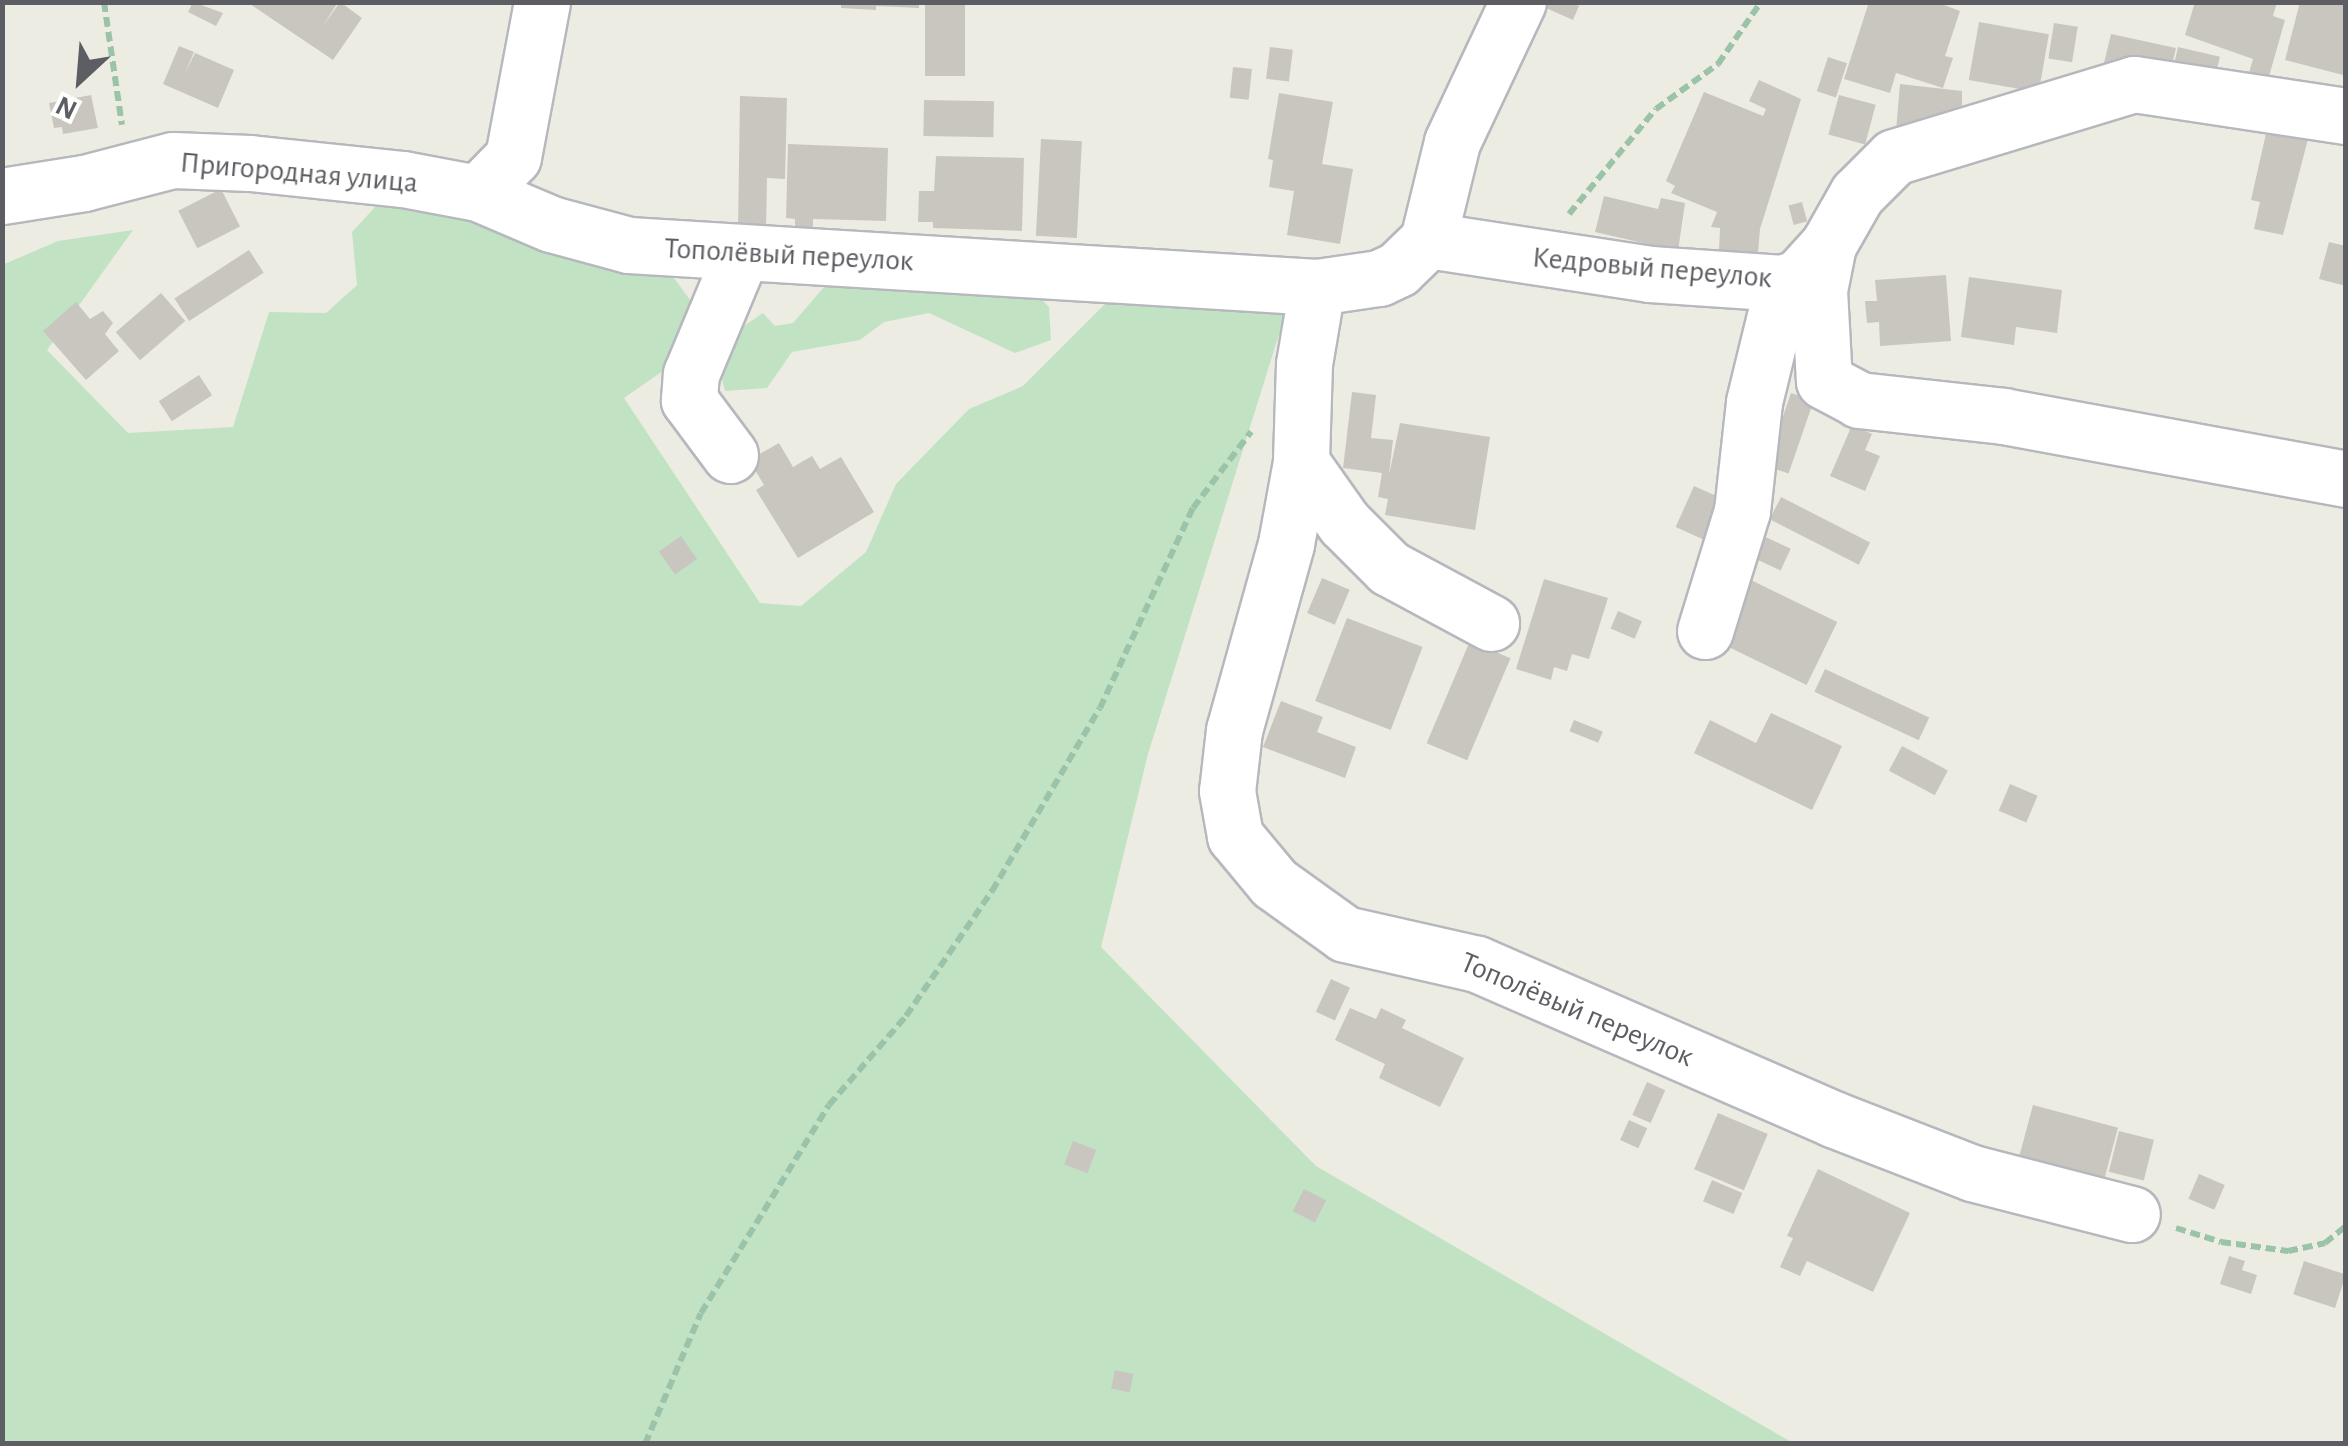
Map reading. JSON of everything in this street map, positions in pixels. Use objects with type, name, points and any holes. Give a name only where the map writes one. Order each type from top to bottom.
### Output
[{"type":"street","points":[[478,193],[514,156],[542,2]]},
{"type":"street","points":[[1428,240],[1452,142],[1518,2]]},
{"type":"street","name":"Кедровый переулок","points":[[1428,240],[1650,274],[1783,282],[1799,277],[1828,245],[1857,194],[1894,157],[2134,84],[2346,116]]},
{"type":"street","name":"Пригородная улица","points":[[2,196],[173,160],[403,179],[478,193]]},
{"type":"street","name":"Тополёвый переулок","points":[[478,193],[551,224],[629,245],[1317,287],[1379,278],[1398,269],[1428,240]]},
{"type":"street","points":[[1828,245],[1818,290],[1824,381],[1860,400],[2003,416],[2346,479]]},
{"type":"street","points":[[730,456],[689,400],[691,374],[742,252]]},
{"type":"street","points":[[1704,631],[1742,511],[1754,402],[1783,282]]},
{"type":"street","name":"Тополёвый переулок","points":[[1317,287],[1304,364],[1301,462],[1286,544],[1234,730],[1227,791],[1234,836],[1274,883],[1345,934],[1477,964],[1834,1119],[1972,1174],[2132,1214]]},
{"type":"street","points":[[1301,462],[1344,522],[1389,568],[1491,623]]},
{"type":"path","points":[[104,2],[131,170]]},
{"type":"path","points":[[1518,255],[1563,222],[1656,109],[1718,64],[1761,2]]},
{"type":"path","points":[[644,1444],[701,1312],[829,1105],[906,1016],[992,891],[1100,708],[1194,508],[1260,422]]},
{"type":"path","points":[[2132,1214],[2220,1242],[2288,1251],[2324,1243],[2346,1226]]},
{"type":"green space","points":[[377,205],[468,220],[559,255],[672,275],[700,314],[689,353],[624,398],[760,603],[801,606],[866,552],[896,484],[969,409],[1023,386],[1108,301],[1286,312],[1148,754],[1101,947],[1316,1166],[1793,1443],[3,1443],[2,265],[58,241],[133,230],[47,350],[128,433],[233,427],[269,312],[326,313],[357,285],[352,232]]},
{"type":"green space","points":[[830,280],[1030,288],[1049,307],[1051,340],[1015,353],[929,313],[884,322],[860,340],[792,352],[767,388],[725,391],[717,361],[719,343],[763,313],[775,326],[793,323]]},
{"type":"building","points":[[193,2],[223,13],[216,26],[188,12]]},
{"type":"building","points":[[247,2],[338,2],[323,26],[340,2],[362,18],[333,60]]},
{"type":"building","points":[[841,2],[919,2],[919,8],[841,8]]},
{"type":"building","points":[[925,2],[965,2],[965,76],[925,76]]},
{"type":"building","points":[[1549,2],[1579,6],[1573,20],[1546,8]]},
{"type":"building","points":[[1869,2],[1936,2],[1960,11],[1945,56],[1953,58],[1943,88],[1896,73],[1890,93],[1844,79]]},
{"type":"building","points":[[2195,2],[2277,2],[2273,16],[2285,20],[2266,87],[2247,80],[2253,59],[2185,35]]},
{"type":"building","points":[[2300,2],[2346,2],[2343,75],[2285,60]]},
{"type":"building","points":[[1979,22],[2049,34],[2039,92],[1969,80]]},
{"type":"building","points":[[2054,23],[2078,27],[2072,62],[2048,59]]},
{"type":"building","points":[[2111,34],[2176,48],[2171,70],[2103,67]]},
{"type":"building","points":[[179,46],[194,52],[185,73],[195,53],[234,70],[218,108],[163,84]]},
{"type":"building","points":[[1270,47],[1293,50],[1289,82],[1266,79]]},
{"type":"building","points":[[2178,47],[2220,57],[2214,80],[2173,70]]},
{"type":"building","points":[[1828,57],[1847,63],[1836,97],[1817,91]]},
{"type":"building","points":[[1233,67],[1252,69],[1249,100],[1230,98]]},
{"type":"building","points":[[1759,80],[1801,99],[1760,229],[1758,253],[1719,251],[1720,228],[1711,227],[1717,212],[1671,193],[1675,186],[1666,181],[1704,92],[1763,116],[1766,109],[1749,101]]},
{"type":"building","points":[[1900,84],[1962,91],[1962,119],[1895,142]]},
{"type":"building","points":[[1279,93],[1333,102],[1322,164],[1353,169],[1340,244],[1287,235],[1294,191],[1269,187],[1273,160],[1268,159]]},
{"type":"building","points":[[91,95],[98,128],[63,134],[62,127],[54,128],[49,103]]},
{"type":"building","points":[[1839,95],[1876,105],[1865,144],[1828,135]]},
{"type":"building","points":[[740,96],[787,98],[785,179],[767,178],[766,230],[738,230]]},
{"type":"building","points":[[924,100],[994,101],[993,137],[923,136]]},
{"type":"building","points":[[2267,129],[2308,139],[2283,235],[2254,229],[2260,202],[2251,200]]},
{"type":"building","points":[[1041,139],[1082,141],[1077,238],[1036,236]]},
{"type":"building","points":[[788,144],[888,148],[886,221],[813,219],[813,232],[795,231],[795,219],[786,218]]},
{"type":"building","points":[[936,156],[1024,158],[1022,231],[933,228],[933,222],[918,222],[919,191],[934,191]]},
{"type":"building","points":[[221,189],[240,226],[197,248],[178,211]]},
{"type":"building","points":[[1604,196],[1658,209],[1661,198],[1685,203],[1678,251],[1595,232]]},
{"type":"building","points":[[1802,202],[1807,221],[1794,225],[1788,206]]},
{"type":"building","points":[[2329,242],[2346,246],[2346,286],[2319,279]]},
{"type":"building","points":[[249,250],[264,273],[189,321],[174,298]]},
{"type":"building","points":[[1946,275],[1951,341],[1880,346],[1879,322],[1867,323],[1865,301],[1877,301],[1875,280]]},
{"type":"building","points":[[1969,277],[2062,290],[2057,333],[2016,327],[2014,345],[1961,337]]},
{"type":"building","points":[[161,293],[185,321],[140,360],[116,332]]},
{"type":"building","points":[[76,302],[90,319],[103,311],[113,323],[105,334],[119,351],[86,380],[43,331]]},
{"type":"building","points":[[199,375],[212,395],[172,421],[159,401]]},
{"type":"building","points":[[1352,392],[1376,395],[1371,438],[1393,440],[1389,475],[1400,423],[1490,437],[1475,530],[1385,515],[1388,499],[1378,497],[1382,473],[1343,468]]},
{"type":"building","points":[[1791,393],[1814,401],[1789,474],[1766,466]]},
{"type":"building","points":[[1852,425],[1872,434],[1865,450],[1880,456],[1865,491],[1830,476]]},
{"type":"building","points":[[779,443],[793,467],[812,456],[820,469],[841,457],[874,512],[798,558],[756,490],[764,485],[749,460]]},
{"type":"building","points":[[1694,486],[1723,499],[1705,540],[1676,527]]},
{"type":"building","points":[[1781,497],[1870,542],[1859,565],[1770,519]]},
{"type":"building","points":[[1759,534],[1791,549],[1781,571],[1749,556]]},
{"type":"building","points":[[681,536],[697,559],[675,574],[659,551]]},
{"type":"building","points":[[1322,578],[1350,590],[1335,625],[1307,613]]},
{"type":"building","points":[[1544,579],[1608,598],[1589,659],[1572,654],[1567,671],[1554,667],[1551,680],[1516,669]]},
{"type":"building","points":[[1751,580],[1837,622],[1807,685],[1720,643]]},
{"type":"building","points":[[1618,611],[1642,621],[1635,639],[1611,628]]},
{"type":"building","points":[[1347,618],[1423,647],[1391,730],[1315,701]]},
{"type":"building","points":[[1470,641],[1511,658],[1467,760],[1427,743]]},
{"type":"building","points":[[1825,669],[1929,718],[1919,740],[1814,692]]},
{"type":"building","points":[[1281,701],[1323,717],[1317,732],[1356,747],[1345,778],[1263,747]]},
{"type":"building","points":[[1771,713],[1842,746],[1812,810],[1694,753],[1710,720],[1756,743]]},
{"type":"building","points":[[1574,720],[1603,732],[1598,743],[1570,731]]},
{"type":"building","points":[[1902,746],[1948,770],[1935,795],[1889,771]]},
{"type":"building","points":[[2010,784],[2038,796],[2026,822],[1999,811]]},
{"type":"building","points":[[1331,979],[1350,988],[1335,1021],[1316,1012]]},
{"type":"building","points":[[1350,1008],[1376,1019],[1381,1008],[1406,1020],[1402,1028],[1464,1058],[1440,1107],[1379,1078],[1385,1064],[1335,1040]]},
{"type":"building","points":[[1647,1082],[1665,1090],[1651,1123],[1632,1115]]},
{"type":"building","points":[[2033,1105],[2118,1128],[2102,1188],[2017,1165]]},
{"type":"building","points":[[1718,1113],[1768,1134],[1744,1190],[1694,1169]]},
{"type":"building","points":[[1629,1120],[1647,1128],[1638,1148],[1620,1140]]},
{"type":"building","points":[[2119,1131],[2154,1140],[2144,1180],[2109,1172]]},
{"type":"building","points":[[1073,1141],[1096,1150],[1087,1173],[1064,1164]]},
{"type":"building","points":[[1818,1169],[1910,1213],[1873,1292],[1807,1261],[1800,1276],[1780,1267],[1793,1238],[1787,1236]]},
{"type":"building","points":[[2199,1174],[2225,1185],[2214,1210],[2188,1199]]},
{"type":"building","points":[[1712,1180],[1742,1193],[1733,1214],[1703,1201]]},
{"type":"building","points":[[1304,1189],[1326,1200],[1315,1223],[1293,1211]]},
{"type":"building","points":[[2229,1256],[2245,1261],[2242,1270],[2257,1275],[2251,1294],[2220,1284]]},
{"type":"building","points":[[2304,1261],[2346,1275],[2335,1308],[2293,1294]]},
{"type":"building","points":[[1115,1370],[1134,1374],[1130,1393],[1111,1389]]}]
